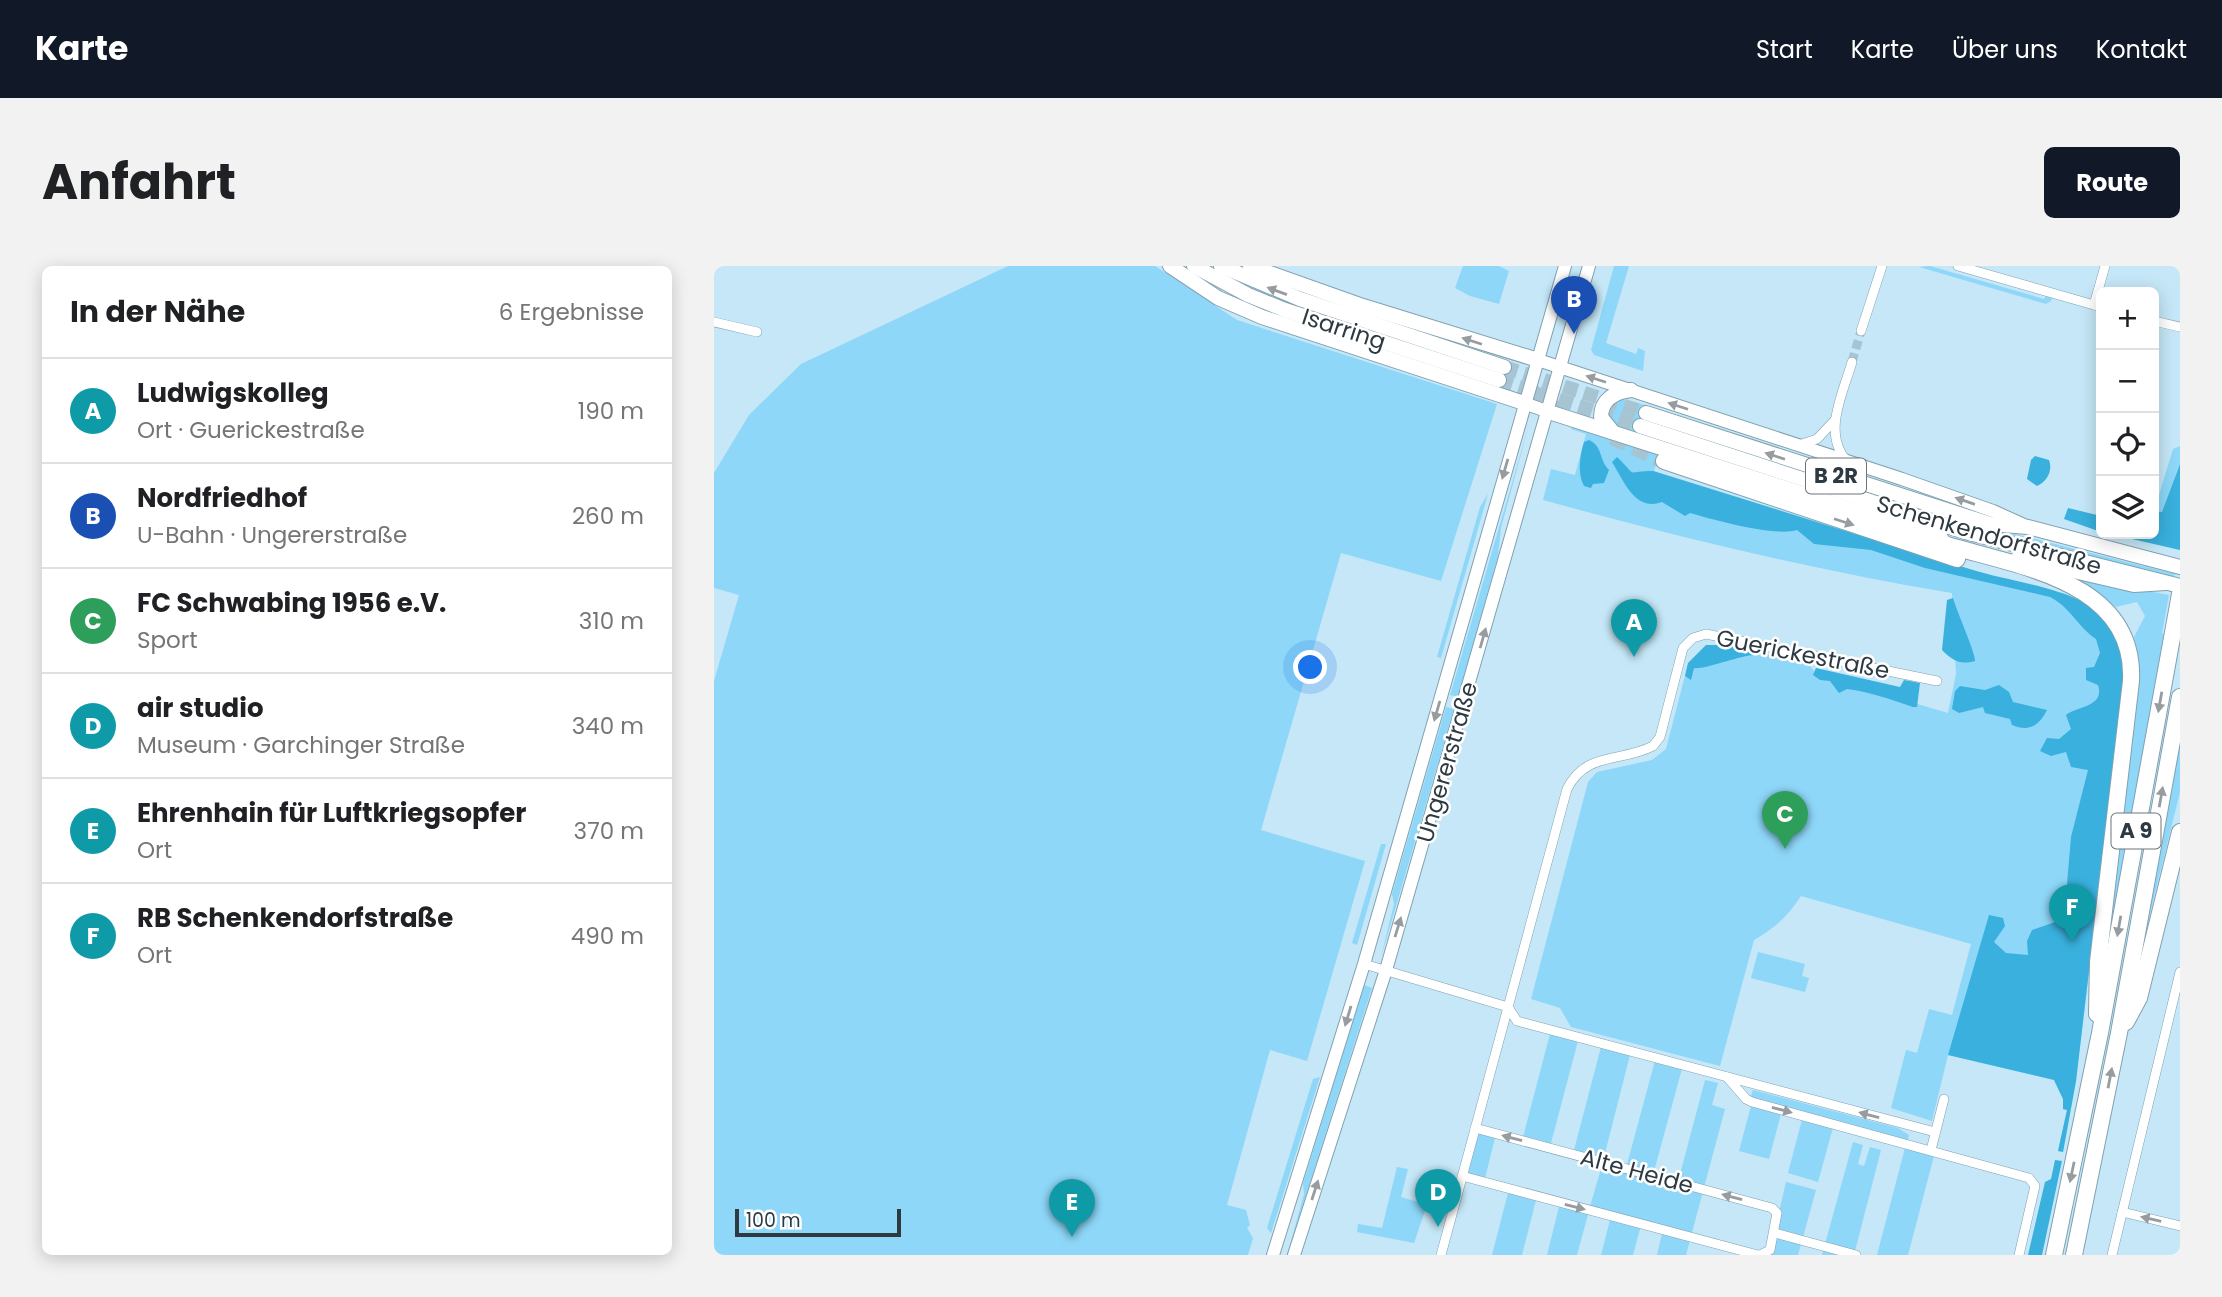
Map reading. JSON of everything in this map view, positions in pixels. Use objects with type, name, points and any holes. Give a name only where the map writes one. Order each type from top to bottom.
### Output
[{"type":"highway","points":[[1170,266],[1218,298],[1262,317],[1524,403]]},
{"type":"highway","name":"Isarring","points":[[1194,266],[1248,295],[1285,310],[1502,373],[1300,299],[1221,266]]},
{"type":"highway","points":[[1250,266],[1363,306],[1538,360]]},
{"type":"highway","points":[[1613,432],[1602,419],[1603,404],[1613,395],[1631,390]]},
{"type":"highway","points":[[1549,412],[1931,537],[2134,585],[2173,584]]},
{"type":"highway","name":"Schenkendorfstraße","points":[[2173,584],[1965,532],[1643,419],[1990,524],[2028,527],[2180,567]]},
{"type":"highway","points":[[1664,461],[1917,546],[2054,588],[2079,592]]},
{"type":"highway","points":[[1931,537],[1947,545],[2068,584],[2093,598],[2115,616],[2126,638],[2132,670],[2098,962],[2095,1008],[2101,1027]]},
{"type":"highway","name":"A 9","points":[[2054,1255],[2101,1027],[2180,594]]},
{"type":"highway","points":[[2119,1034],[2180,697]]},
{"type":"highway","name":"A 9","points":[[2074,1255],[2119,1034],[2138,998],[2180,832]]},
{"type":"main road","name":"Ungererstraße","points":[[1274,1255],[1364,964],[1524,403],[1566,266]]},
{"type":"main road","name":"Ungererstraße","points":[[1294,1255],[1385,970],[1549,412],[1589,266]]},
{"type":"main road","points":[[1538,360],[1848,461],[1993,511],[2028,527]]},
{"type":"main road","points":[[1524,403],[1549,412]]},
{"type":"street","points":[[1861,331],[1882,266]]},
{"type":"street","points":[[1958,266],[2096,305]]},
{"type":"street","points":[[2101,287],[2105,266]]},
{"type":"street","points":[[714,321],[757,332]]},
{"type":"street","points":[[2159,322],[2180,327]]},
{"type":"street","points":[[1848,461],[1837,445],[1836,418],[1852,362]]},
{"type":"street","points":[[1798,445],[1817,439],[1836,418]]},
{"type":"street","name":"Guerickestraße","points":[[1508,1007],[1567,789],[1576,772],[1588,764],[1653,746],[1660,737],[1683,648],[1693,638],[1719,634],[1937,681]]},
{"type":"street","points":[[1364,964],[1508,1007],[1517,1021],[1935,1132]]},
{"type":"street","points":[[2112,1255],[2180,972]]},
{"type":"street","points":[[1441,1255],[1508,1007]]},
{"type":"street","points":[[1726,1076],[1745,1099],[1752,1102],[2029,1178],[2034,1183],[2019,1255]]},
{"type":"street","points":[[1931,1150],[1944,1099]]},
{"type":"street","name":"Alte Heide","points":[[1475,1128],[1772,1208],[1777,1213],[1775,1233]]},
{"type":"street","points":[[1462,1177],[1759,1255],[1770,1250],[1775,1233],[1856,1255]]},
{"type":"street","points":[[2122,1212],[2180,1226]]},
{"type":"shaded area","points":[[1008,266],[1155,266],[1237,320],[1497,404],[1441,581],[1341,553],[1261,830],[1365,861],[1307,1061],[1270,1050],[1227,1205],[1246,1210],[1250,1225],[1247,1228],[1253,1238],[1248,1255],[714,1255],[714,681],[739,595],[714,588],[714,473],[749,415],[801,364]]},
{"type":"shaded area","points":[[1463,266],[1499,266],[1509,271],[1499,304],[1470,296],[1455,288]]},
{"type":"shaded area","points":[[1614,266],[1629,266],[1606,343],[1636,354],[1638,348],[1645,351],[1643,371],[1594,355],[1591,350]]},
{"type":"shaded area","points":[[1930,266],[2044,299],[2046,296],[2052,298],[2046,304],[1919,267]]},
{"type":"shaded area","points":[[1621,399],[1645,405],[1637,432],[1614,424],[1609,418],[1612,403]]},
{"type":"shaded area","points":[[1529,425],[1501,528],[1498,556],[1458,697],[1450,695]]},
{"type":"shaded area","points":[[1573,425],[1660,453],[1654,471],[1988,575],[2062,595],[2092,608],[2119,721],[2076,1081],[2063,1152],[2058,1151],[2067,1110],[2063,1109],[2063,1099],[2054,1080],[1948,1055],[1932,1121],[1891,1108],[1906,1050],[1917,1053],[1929,1009],[1952,1015],[1971,944],[1801,896],[1780,921],[1754,940],[1720,1066],[1571,1027],[1560,1008],[1531,999],[1588,782],[1597,772],[1652,760],[1666,749],[1688,664],[1712,645],[1805,661],[1818,675],[1948,713],[1956,674],[1952,593],[1746,552],[1543,500],[1551,469],[1575,475],[1586,434],[1571,429]]},
{"type":"shaded area","points":[[1589,440],[1597,446],[1609,470],[1604,483],[1593,484],[1591,488],[1584,486],[1580,470],[1584,442]]},
{"type":"shaded area","points":[[2180,446],[2180,464],[2162,513],[2159,512],[2159,495],[2173,449]]},
{"type":"shaded area","points":[[2035,456],[2049,460],[2050,464],[2048,475],[2037,486],[2027,479],[2031,460]]},
{"type":"shaded area","points":[[1617,457],[1632,472],[1653,471],[1973,570],[2060,592],[2092,607],[2108,622],[2118,643],[2124,674],[2076,1081],[2063,1152],[2058,1151],[2067,1110],[2063,1109],[2063,1099],[2054,1080],[1948,1055],[1989,915],[2003,918],[2005,926],[1994,942],[2006,953],[2028,955],[2027,941],[2032,930],[2064,919],[2071,837],[2088,770],[2071,767],[2066,752],[2051,756],[2040,751],[2047,738],[2059,739],[2071,729],[2066,715],[2098,698],[2098,685],[2086,680],[2086,668],[2094,667],[2100,653],[2096,639],[2063,606],[2050,597],[1925,568],[1871,550],[1814,544],[1797,530],[1760,530],[1690,513],[1685,516],[1662,502],[1644,503],[1631,493],[1621,478],[1612,462]]},
{"type":"shaded area","points":[[2180,464],[2180,550],[2132,539],[2159,539],[2159,512],[2162,512]]},
{"type":"shaded area","points":[[1488,494],[1441,658],[1437,657],[1480,507]]},
{"type":"shaded area","points":[[1875,494],[1979,525],[2175,574],[2173,578],[2005,536]]},
{"type":"shaded area","points":[[2068,508],[2096,515],[2096,530],[2064,519]]},
{"type":"shaded area","points":[[2063,574],[2169,595],[2162,633],[2165,634],[2108,948],[2137,693],[2138,654],[2134,637],[2145,616],[2137,602],[2116,607],[2102,595]]},
{"type":"shaded area","points":[[1953,598],[1975,661],[1957,661],[1942,650],[1947,600]]},
{"type":"shaded area","points":[[1706,645],[1743,648],[1753,655],[1694,668],[1691,680],[1685,676],[1688,663]]},
{"type":"shaded area","points":[[1816,668],[1900,687],[1904,680],[1920,683],[1917,707],[1856,690],[1847,689],[1839,693],[1830,681],[1820,680],[1813,675]]},
{"type":"shaded area","points":[[1999,685],[2009,692],[2013,702],[2047,710],[2041,720],[2024,728],[2012,725],[2010,719],[1985,713],[1983,707],[1959,713],[1952,709],[1955,691],[1960,686],[1985,690]]},
{"type":"shaded area","points":[[1446,707],[1454,709],[1381,957],[1394,904],[1392,894]]},
{"type":"shaded area","points":[[2180,739],[2180,792],[2140,954]]},
{"type":"shaded area","points":[[1381,844],[1386,844],[1357,945],[1352,943]]},
{"type":"shaded area","points":[[1758,952],[1805,964],[1802,976],[1809,978],[1805,992],[1751,978]]},
{"type":"shaded area","points":[[1364,985],[1372,988],[1290,1245],[1304,1194],[1303,1184]]},
{"type":"shaded area","points":[[1551,1030],[1579,1037],[1550,1147],[1522,1141]]},
{"type":"shaded area","points":[[1602,1043],[1631,1051],[1603,1161],[1626,1168],[1656,1057],[1683,1065],[1653,1175],[1678,1182],[1705,1080],[1718,1083],[1712,1105],[1725,1109],[1686,1255],[1657,1255],[1663,1230],[1641,1225],[1633,1255],[1601,1255],[1611,1216],[1589,1211],[1577,1255],[1547,1255],[1560,1203],[1589,1210],[1603,1162],[1573,1154]]},
{"type":"shaded area","points":[[1320,1077],[1271,1233],[1267,1228],[1313,1079]]},
{"type":"shaded area","points":[[1753,1090],[1898,1128],[1909,1135],[1908,1140],[1750,1098]]},
{"type":"shaded area","points":[[1752,1102],[1782,1110],[1769,1159],[1739,1151]]},
{"type":"shaded area","points":[[1803,1116],[1834,1124],[1818,1182],[1788,1173]]},
{"type":"shaded area","points":[[1475,1128],[1496,1134],[1484,1182],[1462,1176]]},
{"type":"shaded area","points":[[1853,1142],[1863,1145],[1858,1164],[1864,1166],[1870,1147],[1881,1150],[1854,1255],[1822,1255]]},
{"type":"shaded area","points":[[1906,1144],[1935,1152],[1908,1255],[1877,1255]]},
{"type":"shaded area","points":[[2055,1160],[2062,1161],[2042,1255],[2028,1255],[2045,1182],[2051,1179]]},
{"type":"shaded area","points":[[1397,1167],[1408,1169],[1401,1197],[1427,1205],[1414,1243],[1357,1232],[1358,1224],[1382,1228]]},
{"type":"shaded area","points":[[1786,1182],[1816,1190],[1798,1255],[1769,1255]]},
{"type":"shaded area","points":[[1509,1189],[1537,1196],[1522,1255],[1492,1255]]},
{"type":"tunnel","points":[[1852,362],[1861,331]]},
{"type":"tunnel","points":[[1504,367],[1646,413]]},
{"type":"tunnel","points":[[1499,380],[1640,426]]},
{"type":"tunnel","points":[[1532,391],[1543,403],[1561,411]]},
{"type":"tunnel","points":[[1612,437],[1664,461]]},
{"type":"place","name":"Nordfriedhof","points":[[1574,334]]},
{"type":"place","name":"Ludwigskolleg","points":[[1634,657]]},
{"type":"place","name":"FC Schwabing 1956 e.V.","points":[[1785,849]]},
{"type":"place","name":"RB Schenkendorfstraße","points":[[2072,942]]},
{"type":"place","name":"air studio","points":[[1438,1227]]},
{"type":"place","name":"Ehrenhain für Luftkriegsopfer","points":[[1072,1237]]}]
